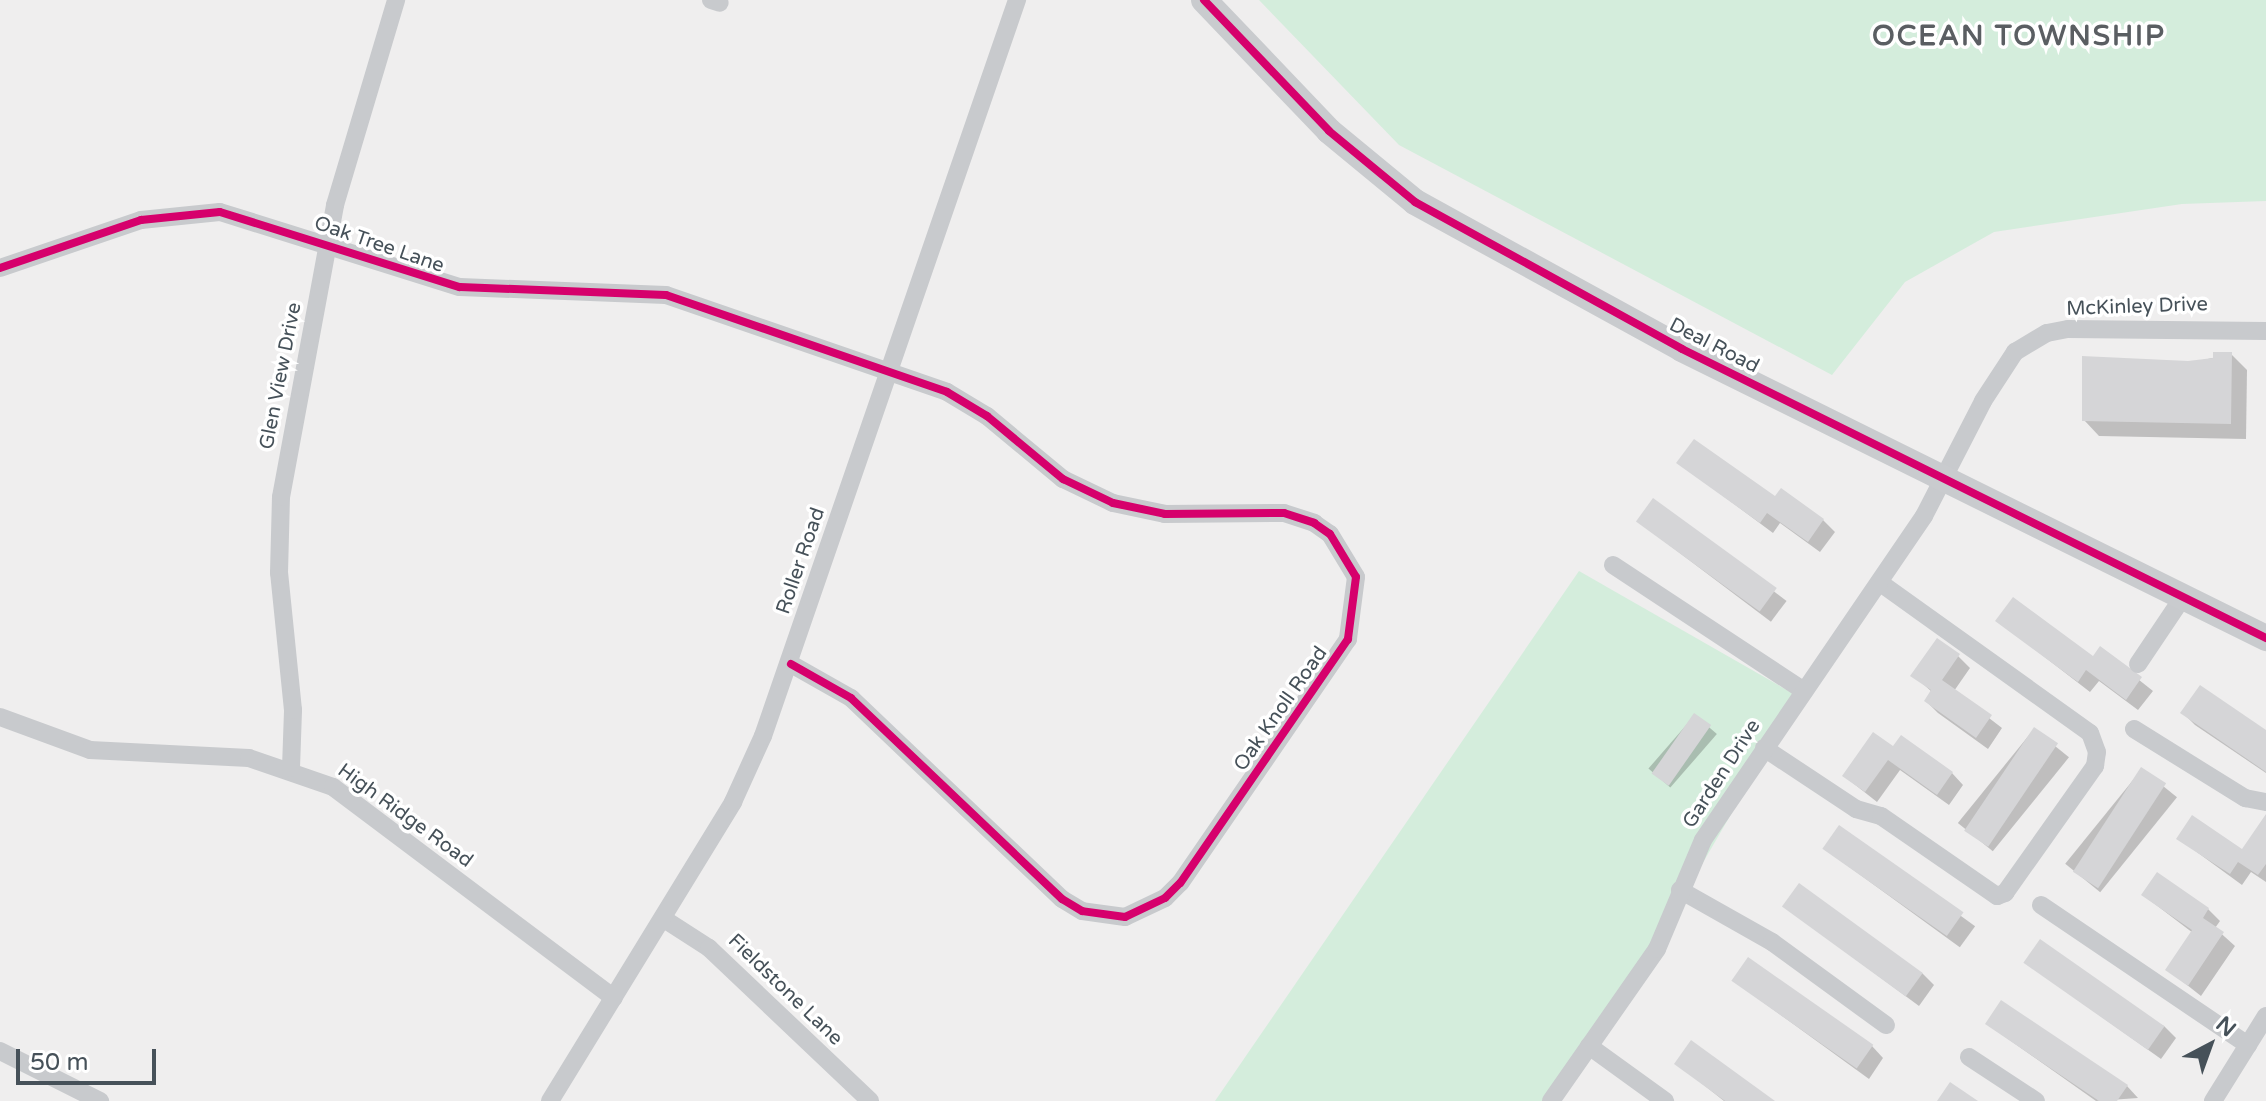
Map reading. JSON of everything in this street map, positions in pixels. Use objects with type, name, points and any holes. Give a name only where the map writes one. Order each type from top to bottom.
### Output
[{"type":"street","name":"Glen View Drive","points":[[291,768],[293,710],[279,573],[279,520],[328,245],[351,143],[396,0]]},
{"type":"street","name":"Roller Road","points":[[550,1101],[733,802],[791,664],[1017,0]]},
{"type":"street","name":"Deal Road","points":[[1204,0],[1329,131],[1415,202],[1682,349],[2266,638]]},
{"type":"street","name":"Oak Tree Lane","points":[[0,268],[141,220],[177,213],[220,212],[460,287],[666,295],[890,372]]},
{"type":"street","name":"McKinley Drive","points":[[1944,478],[2005,366],[2022,347],[2047,333],[2133,326],[2266,331]]},
{"type":"street","name":"Oak Knoll Road","points":[[791,664],[851,698],[1062,899],[1082,911],[1125,917],[1165,898],[1180,883],[1348,639],[1354,623],[1356,577],[1330,534],[1314,523],[1284,513],[1165,514],[1113,503],[1063,479],[968,402],[890,372]]},
{"type":"street","name":"Garden Drive","points":[[1551,1101],[1657,949],[1703,840],[1879,582],[1944,478]]},
{"type":"street","points":[[1613,565],[1804,691]]},
{"type":"street","points":[[1764,748],[1856,809],[1881,816],[1997,896],[2005,893],[2095,766],[2097,752],[2090,733],[1879,582]]},
{"type":"street","points":[[2138,664],[2183,597]]},
{"type":"street","name":"High Ridge Road","points":[[0,717],[90,750],[249,758],[291,768],[341,792],[614,998]]},
{"type":"street","points":[[2134,729],[2245,798],[2266,802]]},
{"type":"street","points":[[1680,890],[1772,942],[1886,1025]]},
{"type":"street","points":[[2041,905],[2248,1045]]},
{"type":"street","name":"Fieldstone Lane","points":[[664,919],[709,948],[870,1101]]},
{"type":"street","points":[[2213,1101],[2264,1023]]},
{"type":"street","points":[[1589,1046],[1665,1101]]},
{"type":"street","points":[[0,1051],[100,1101]]},
{"type":"street","points":[[1969,1057],[2036,1101]]},
{"type":"green space","points":[[1259,0],[2266,0],[2266,201],[2182,204],[1994,232],[1905,282],[1832,375],[1399,145]]},
{"type":"green space","points":[[1579,571],[1799,697],[1625,997],[1552,1101],[1215,1101]]},
{"type":"building","points":[[2213,352],[2232,352],[2231,424],[2082,421],[2082,356],[2188,361],[2213,358]]},
{"type":"building","points":[[1694,439],[1775,496],[1781,488],[1824,519],[1808,542],[1767,513],[1760,523],[1676,463]]},
{"type":"building","points":[[1653,498],[1777,588],[1760,611],[1636,521]]},
{"type":"building","points":[[2013,597],[2093,656],[2100,646],[2142,677],[2126,700],[2086,670],[2078,682],[1995,621]]},
{"type":"building","points":[[1937,638],[1960,654],[1942,680],[1992,715],[1976,738],[1924,701],[1931,690],[1910,676]]},
{"type":"building","points":[[2200,685],[2266,730],[2266,772],[2180,713]]},
{"type":"building","points":[[1694,713],[1711,725],[1669,786],[1652,774]]},
{"type":"building","points":[[2034,727],[2058,743],[1988,847],[1964,831]]},
{"type":"building","points":[[1873,732],[1893,746],[1901,735],[1953,772],[1937,795],[1888,760],[1865,792],[1842,776]]},
{"type":"building","points":[[2141,767],[2166,783],[2098,888],[2073,872]]},
{"type":"building","points":[[2266,814],[2266,864],[2258,875],[2238,862],[2230,874],[2176,839],[2192,815],[2242,849]]},
{"type":"building","points":[[1839,825],[1964,912],[1947,936],[1822,849]]},
{"type":"building","points":[[2157,872],[2209,908],[2203,918],[2224,932],[2188,986],[2165,970],[2192,930],[2141,895]]},
{"type":"building","points":[[1799,883],[1923,973],[1906,996],[1782,906]]},
{"type":"building","points":[[2040,939],[2165,1026],[2148,1050],[2023,963]]},
{"type":"building","points":[[1748,957],[1873,1045],[1857,1069],[1731,981]]},
{"type":"building","points":[[2001,1000],[2128,1085],[2117,1101],[2099,1101],[1985,1024]]},
{"type":"building","points":[[1691,1040],[1775,1101],[1725,1101],[1674,1064]]},
{"type":"building","points":[[1950,1082],[1978,1101],[1937,1101]]},
{"type":"cycle path","points":[[1204,0],[1329,131],[1415,202],[1682,349],[2266,638]]},
{"type":"cycle path","points":[[0,268],[141,220],[220,212],[460,287],[666,295],[947,392],[987,416],[1063,479],[1113,503],[1165,514],[1284,513],[1314,523],[1330,534],[1356,577],[1348,639],[1180,883],[1165,898],[1125,917],[1082,911],[1062,899],[851,698],[791,664]]},
{"type":"district","name":"OCEAN TOWNSHIP","points":[[2019,36]]}]
